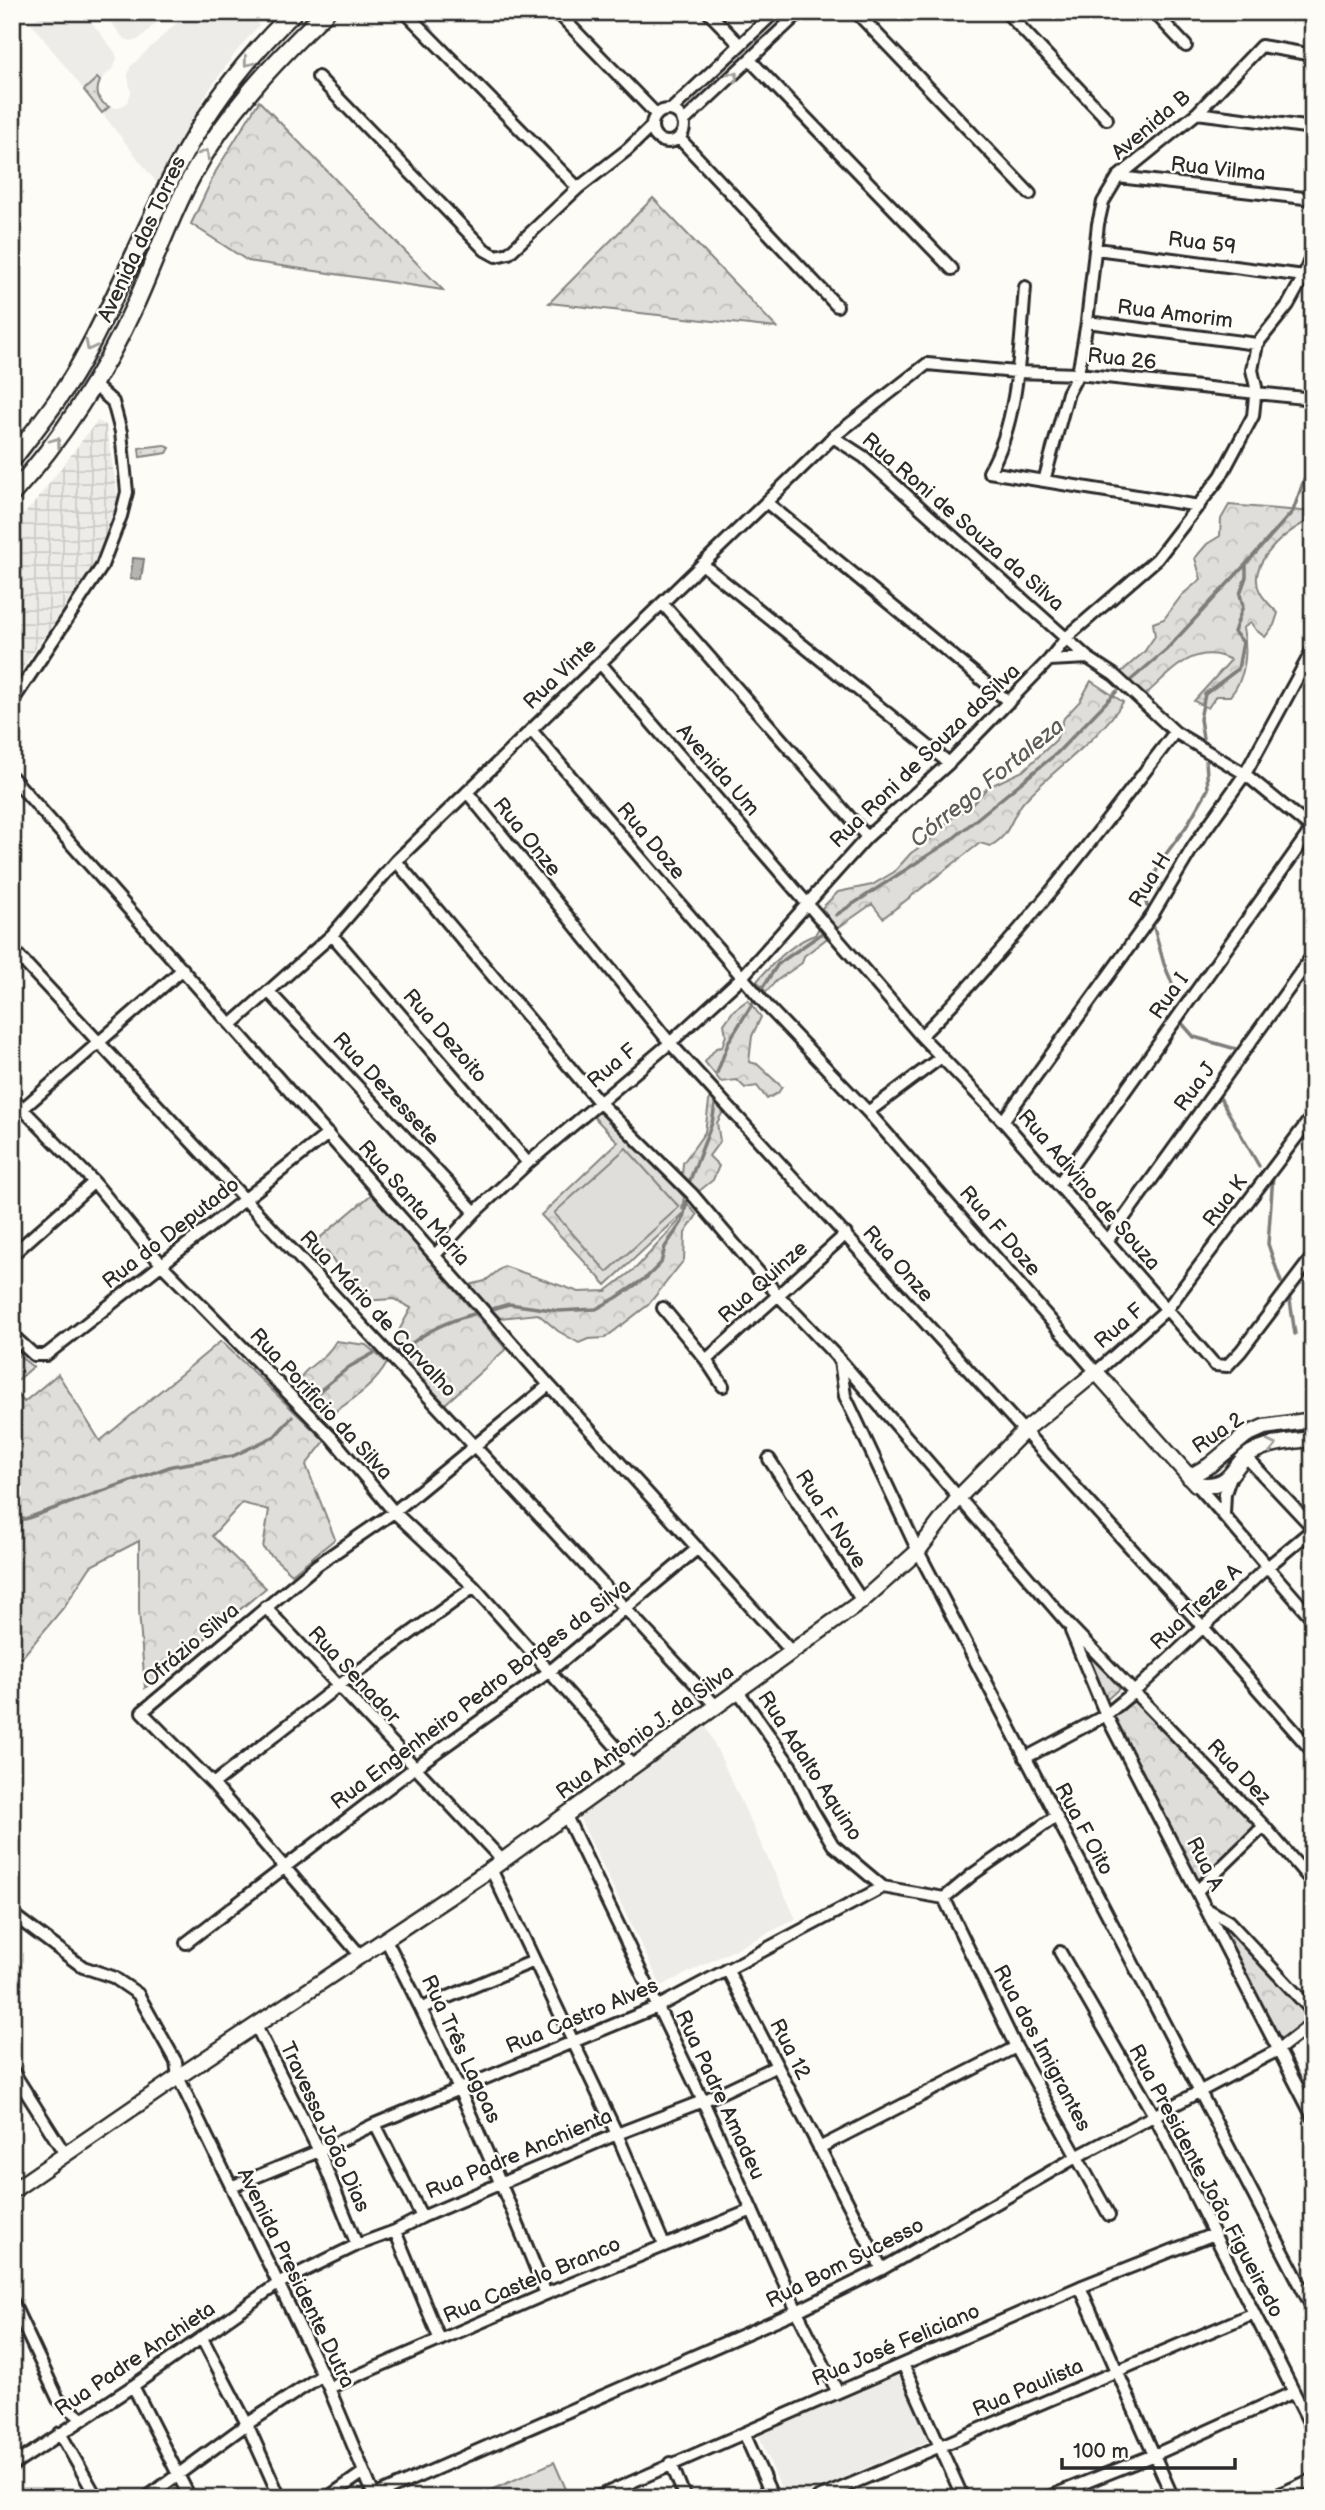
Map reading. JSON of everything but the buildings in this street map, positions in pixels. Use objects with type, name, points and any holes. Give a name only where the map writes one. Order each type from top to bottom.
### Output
[{"type":"main road","name":"Avenida das Torres","points":[[12,460],[48,413],[84,357],[177,166],[206,118],[250,59],[294,12]]},
{"type":"main road","name":"Avenida das Torres","points":[[12,494],[48,452],[94,385],[135,305],[191,178],[213,141],[232,112],[289,47],[326,12]]},
{"type":"street","points":[[405,12],[578,188]]},
{"type":"street","points":[[557,12],[656,114]]},
{"type":"street","points":[[708,12],[740,46]]},
{"type":"street","points":[[671,110],[775,12]]},
{"type":"street","points":[[683,122],[800,12]]},
{"type":"street","points":[[856,12],[1030,194]]},
{"type":"street","points":[[1006,12],[1107,119]]},
{"type":"street","points":[[1154,12],[1186,46]]},
{"type":"street","name":"Avenida B","points":[[1044,481],[1068,393],[1078,374],[1103,202],[1118,177],[1197,113],[1261,46],[1313,55]]},
{"type":"street","points":[[750,60],[952,269]]},
{"type":"street","points":[[318,77],[485,250],[496,256],[509,253],[578,188],[627,150],[651,127],[656,114],[671,110],[680,116],[683,130],[679,138],[668,142],[645,143],[627,150]]},
{"type":"street","points":[[1197,113],[1313,128]]},
{"type":"street","points":[[651,127],[654,135],[661,141]]},
{"type":"street","points":[[679,138],[837,306]]},
{"type":"street","name":"Rua Vilma","points":[[1118,177],[1313,199]]},
{"type":"street","name":"Rua 59","points":[[1096,249],[1304,276]]},
{"type":"street","points":[[1257,344],[1288,305],[1304,276],[1313,251]]},
{"type":"street","points":[[1025,287],[1013,401],[1007,427],[989,472],[1199,506]]},
{"type":"street","name":"Rua Amorim","points":[[1087,322],[1257,344]]},
{"type":"street","name":"Rua Roni de Souza daSilva","points":[[807,902],[867,837],[949,763],[1009,702],[1067,637],[1157,559],[1221,476],[1253,416],[1256,392],[1252,370],[1257,344]]},
{"type":"street","name":"Rua 26","points":[[927,364],[1016,372],[1078,374],[1313,399]]},
{"type":"street","name":"Rua Vinte","points":[[232,1024],[332,934],[396,861],[833,437],[927,364]]},
{"type":"street","points":[[12,702],[101,568],[121,516],[127,492],[121,432],[113,402],[94,385]]},
{"type":"street","name":"Rua Roni de Souza da Silva","points":[[833,437],[864,457],[1088,658],[1114,675],[1180,735]]},
{"type":"street","points":[[766,502],[1009,702]]},
{"type":"street","points":[[702,564],[949,763]]},
{"type":"street","points":[[662,603],[867,837]]},
{"type":"street","name":"Rua H","points":[[1003,1121],[1153,914],[1193,847],[1245,774],[1313,649]]},
{"type":"street","points":[[1049,660],[1088,658]]},
{"type":"street","name":"Avenida Um","points":[[600,663],[921,1036]]},
{"type":"street","name":"Rua Doze","points":[[531,730],[741,977]]},
{"type":"street","points":[[921,1036],[963,995],[1180,735],[1245,774],[1312,829]]},
{"type":"street","name":"Rua Santa Maria","points":[[12,777],[549,1385],[791,1651]]},
{"type":"street","name":"Rua Onze","points":[[467,792],[670,1043],[1203,1627],[1313,1752]]},
{"type":"street","name":"Rua I","points":[[1058,1185],[1312,829]]},
{"type":"street","points":[[396,861],[599,1102],[692,1195],[777,1294],[840,1360],[1069,1625]]},
{"type":"street","name":"Rua F","points":[[435,1255],[475,1212],[528,1163],[670,1043],[741,977],[807,902]]},
{"type":"street","name":"Rua Dezoito","points":[[332,934],[528,1163]]},
{"type":"street","name":"Rua Mário de Carvalho","points":[[12,949],[716,1706]]},
{"type":"street","name":"Rua J","points":[[1108,1240],[1313,955]]},
{"type":"street","points":[[12,1118],[183,969]]},
{"type":"street","name":"Rua F Doze","points":[[741,977],[868,1112],[1224,1514]]},
{"type":"street","name":"Rua Dezessete","points":[[269,992],[475,1212]]},
{"type":"street","name":"Rua Adivino de Souza","points":[[921,1036],[1003,1121],[1215,1364],[1227,1366],[1241,1351],[1313,1256]]},
{"type":"street","points":[[868,1112],[940,1058]]},
{"type":"street","name":"Rua Porificio da Silva","points":[[12,1098],[94,1182],[162,1265],[332,1438],[394,1512],[474,1587],[633,1766]]},
{"type":"street","name":"Rua K","points":[[1167,1309],[1313,1115]]},
{"type":"street","name":"Rua do Deputado","points":[[12,1335],[34,1354],[46,1355],[328,1134]]},
{"type":"street","points":[[12,1255],[94,1182]]},
{"type":"street","name":"Rua Quinze","points":[[706,1360],[846,1234]]},
{"type":"street","points":[[663,1308],[706,1360],[723,1386]]},
{"type":"street","name":"Rua F","points":[[1096,1372],[1167,1309]]},
{"type":"street","name":"Rua F Oito","points":[[840,1360],[845,1396],[918,1550],[1313,2309]]},
{"type":"street","name":"Rua Antonio J. da Silva","points":[[12,2191],[497,1864],[862,1601],[918,1550],[959,1497],[1024,1431],[1096,1372]]},
{"type":"street","name":"Ofrázio Silva","points":[[213,1784],[142,1712],[317,1565],[394,1512],[549,1385]]},
{"type":"street","name":"Rua 2","points":[[1192,1481],[1246,1435],[1264,1427],[1313,1420]]},
{"type":"street","name":"Rua 2","points":[[1192,1481],[1217,1484],[1226,1480],[1246,1457],[1257,1449],[1313,1439]]},
{"type":"street","points":[[1246,1457],[1313,1528]]},
{"type":"street","name":"Rua F Nove","points":[[768,1459],[862,1601]]},
{"type":"street","name":"Rua 2","points":[[1224,1514],[1225,1493],[1232,1473]]},
{"type":"street","points":[[1224,1514],[1266,1568],[1313,1619]]},
{"type":"street","name":"Rua Treze A","points":[[1025,1758],[1106,1715],[1313,1528]]},
{"type":"street","name":"Rua Engenheiro Pedro Borges da Silva","points":[[186,1943],[414,1769],[550,1671],[698,1548]]},
{"type":"street","points":[[360,1955],[213,1784],[338,1686],[474,1587]]},
{"type":"street","name":"Rua Senador","points":[[265,1607],[497,1864],[534,1961],[617,2134],[664,2245]]},
{"type":"street","name":"Rua Dez","points":[[1069,1625],[1264,1826],[1313,1883]]},
{"type":"street","name":"Rua A","points":[[1069,1625],[1106,1715],[1313,2117]]},
{"type":"street","name":"Rua Adalto Aquino","points":[[738,1691],[790,1765],[833,1845],[883,1887]]},
{"type":"street","name":"Rua Padre Amadeu","points":[[566,1816],[703,2101],[797,2311],[837,2391]]},
{"type":"street","points":[[883,1887],[944,1898],[973,1874],[1055,1817]]},
{"type":"street","points":[[1197,1891],[1264,1826]]},
{"type":"street","name":"Rua Castro Alves","points":[[231,2187],[657,2007],[883,1887]]},
{"type":"street","name":"Rua dos Imigrantes","points":[[944,1898],[1016,2047],[1109,2215]]},
{"type":"street","points":[[1207,1909],[1228,1921],[1313,2012]]},
{"type":"street","name":"Avenida Presidente Dutra","points":[[12,1914],[83,1967],[113,1977],[138,1994],[176,2062],[178,2077],[329,2388],[374,2497]]},
{"type":"street","name":"Rua Três Lagoas","points":[[385,1937],[460,2088],[502,2183],[546,2294]]},
{"type":"street","name":"Rua Presidente João Figueiredo","points":[[1060,1952],[1155,2116],[1313,2430]]},
{"type":"street","points":[[422,2008],[534,1961]]},
{"type":"street","name":"Rua 12","points":[[727,1969],[882,2269]]},
{"type":"street","name":"Rua Bom Sucesso","points":[[374,2497],[797,2311],[882,2269],[1078,2155],[1278,2050],[1313,2023]]},
{"type":"street","name":"Travessa João Dias","points":[[256,2026],[319,2151],[357,2245]]},
{"type":"street","points":[[819,2148],[1016,2047]]},
{"type":"street","name":"Rua Padre Anchienta","points":[[279,2283],[357,2245],[617,2134],[703,2101],[777,2066]]},
{"type":"street","points":[[13,2073],[65,2154]]},
{"type":"street","points":[[375,2124],[422,2217]]},
{"type":"street","name":"Rua Castelo Branco","points":[[329,2388],[546,2294],[752,2210]]},
{"type":"street","points":[[395,2231],[440,2340]]},
{"type":"street","name":"Rua José Feliciano","points":[[595,2498],[1080,2287],[1214,2234]]},
{"type":"street","name":"Rua Padre Anchieta","points":[[12,2466],[133,2386],[279,2283]]},
{"type":"street","points":[[1080,2287],[1173,2498]]},
{"type":"street","points":[[12,2301],[58,2399],[82,2419]]},
{"type":"street","name":"Rua Paulista","points":[[818,2498],[1254,2313]]},
{"type":"street","points":[[202,2338],[247,2424],[280,2498]]},
{"type":"street","points":[[903,2364],[963,2498]]},
{"type":"street","points":[[146,2498],[247,2424],[321,2376]]},
{"type":"street","points":[[133,2386],[190,2498]]},
{"type":"street","points":[[1046,2498],[1154,2455],[1294,2392]]},
{"type":"street","points":[[60,2433],[97,2498]]},
{"type":"street","points":[[744,2433],[773,2498]]},
{"type":"street","points":[[671,2463],[685,2498]]},
{"type":"street","points":[[327,2498],[364,2472]]},
{"type":"street","points":[[1271,2498],[1313,2479]]},
{"type":"shaded area","points":[[45,12],[83,12],[115,52],[117,58],[114,67],[100,81],[96,79],[84,90],[31,23]]},
{"type":"shaded area","points":[[103,12],[168,12],[138,40],[132,41],[124,39]]},
{"type":"shaded area","points":[[188,12],[247,12],[259,25],[209,90],[157,183],[102,113],[109,107],[118,108],[127,103],[131,93],[128,76],[130,67]]},
{"type":"shaded area","points":[[97,421],[106,425],[119,506],[92,568],[21,670],[12,660],[12,526],[32,506]]},
{"type":"shaded area","points":[[705,1724],[796,1919],[661,1986],[578,1815]]},
{"type":"shaded area","points":[[900,2369],[930,2440],[797,2498],[785,2498],[757,2431]]},
{"type":"green space","points":[[97,78],[100,81],[98,96],[109,107],[102,113],[84,90]]},
{"type":"green space","points":[[259,101],[443,290],[248,261],[191,224],[216,171]]},
{"type":"green space","points":[[653,198],[777,328],[549,303]]},
{"type":"green space","points":[[164,445],[170,448],[167,453],[140,457],[139,448]]},
{"type":"green space","points":[[1229,505],[1313,512],[1313,519],[1292,530],[1272,548],[1259,570],[1257,581],[1260,592],[1278,613],[1274,625],[1265,637],[1251,623],[1243,628],[1244,664],[1239,681],[1230,696],[1216,696],[1208,708],[1194,701],[1231,660],[1205,654],[1183,662],[1143,697],[1120,673],[1144,652],[1155,636],[1153,623],[1164,619],[1182,595],[1201,579],[1195,558],[1207,544],[1220,536],[1221,519]]},
{"type":"green space","points":[[1091,681],[1123,702],[1102,729],[1026,799],[1003,836],[990,846],[980,843],[883,918],[872,904],[836,929],[822,908],[838,892],[872,885],[894,872],[911,853],[930,840],[949,820],[971,806],[988,787],[1023,771],[1056,740],[1064,718],[1080,701]]},
{"type":"green space","points":[[821,924],[830,936],[766,992],[757,981],[791,948],[815,935]]},
{"type":"green space","points":[[748,1000],[761,1017],[752,1036],[749,1062],[757,1064],[782,1087],[778,1093],[767,1099],[757,1086],[745,1088],[737,1080],[721,1082],[705,1062],[716,1048],[722,1047],[726,1035],[724,1024],[734,1010]]},
{"type":"green space","points":[[710,1094],[725,1108],[717,1123],[720,1141],[709,1156],[719,1166],[713,1180],[698,1192],[682,1176],[683,1163],[705,1132]]},
{"type":"green space","points":[[596,1111],[608,1115],[684,1197],[682,1210],[685,1201],[697,1215],[685,1233],[684,1260],[648,1305],[605,1338],[588,1339],[579,1343],[558,1331],[538,1314],[500,1318],[469,1285],[485,1281],[504,1266],[579,1292],[606,1291],[637,1267],[678,1222],[682,1214],[606,1285],[541,1215],[618,1142],[592,1115]]},
{"type":"green space","points":[[626,1148],[679,1207],[607,1272],[554,1213]]},
{"type":"green space","points":[[372,1194],[506,1349],[445,1404],[399,1354],[394,1340],[411,1308],[394,1299],[360,1301],[342,1287],[337,1267],[327,1251],[309,1247]]},
{"type":"green space","points":[[221,1341],[325,1441],[306,1465],[335,1539],[292,1574],[263,1548],[269,1510],[242,1503],[212,1536],[266,1588],[145,1688],[139,1610],[139,1541],[91,1566],[64,1607],[24,1655],[12,1662],[12,1388],[24,1402],[58,1374],[100,1441]]},
{"type":"green space","points":[[336,1341],[366,1345],[387,1363],[367,1388],[323,1420],[295,1391],[302,1375],[331,1349]]},
{"type":"green space","points":[[12,1350],[33,1367],[12,1385]]},
{"type":"green space","points":[[1073,1631],[1122,1686],[1103,1703]]},
{"type":"green space","points":[[1135,1698],[1255,1826],[1199,1881],[1113,1717]]},
{"type":"green space","points":[[1219,1920],[1311,2018],[1278,2042]]},
{"type":"green space","points":[[554,2462],[570,2498],[474,2498]]},
{"type":"water","points":[[133,558],[144,559],[141,580],[130,579]]},
{"type":"waterway","name":"Córrego Fortaleza","points":[[1132,679],[1166,650],[1293,511],[1305,477],[1313,467]]},
{"type":"waterway","name":"Córrego Fortaleza","points":[[1203,738],[1200,719],[1205,694],[1238,669],[1243,642],[1234,632],[1243,606],[1240,594],[1246,577],[1246,565]]},
{"type":"waterway","name":"Córrego Fortaleza","points":[[836,915],[950,841],[1057,753],[1117,691]]},
{"type":"waterway","name":"Córrego Fortaleza","points":[[1147,906],[1145,899],[1160,862],[1186,827],[1208,789],[1206,761]]},
{"type":"waterway","name":"Córrego Fortaleza","points":[[1153,924],[1164,964],[1177,995]]},
{"type":"waterway","name":"Córrego Fortaleza","points":[[763,987],[778,964],[821,934]]},
{"type":"waterway","name":"Córrego Fortaleza","points":[[717,1073],[729,1041],[754,1001]]},
{"type":"waterway","name":"Córrego Fortaleza","points":[[1180,1021],[1194,1037],[1236,1049]]},
{"type":"waterway","name":"Córrego Fortaleza","points":[[1219,1096],[1259,1166]]},
{"type":"waterway","name":"Córrego Fortaleza","points":[[690,1180],[712,1123],[716,1099]]},
{"type":"waterway","name":"Córrego Fortaleza","points":[[1273,1175],[1268,1244],[1281,1282]]},
{"type":"waterway","name":"Córrego Fortaleza","points":[[486,1311],[509,1304],[559,1311],[596,1309],[616,1298],[647,1277],[661,1263],[665,1247],[682,1222],[688,1197]]},
{"type":"waterway","points":[[1289,1294],[1295,1334]]},
{"type":"waterway","name":"Córrego Fortaleza","points":[[407,1347],[439,1327],[474,1314]]},
{"type":"waterway","name":"Córrego Fortaleza","points":[[312,1397],[349,1367],[374,1353]]},
{"type":"waterway","name":"Córrego Fortaleza","points":[[12,1519],[25,1519],[172,1466],[233,1456],[275,1436],[292,1417]]}]
